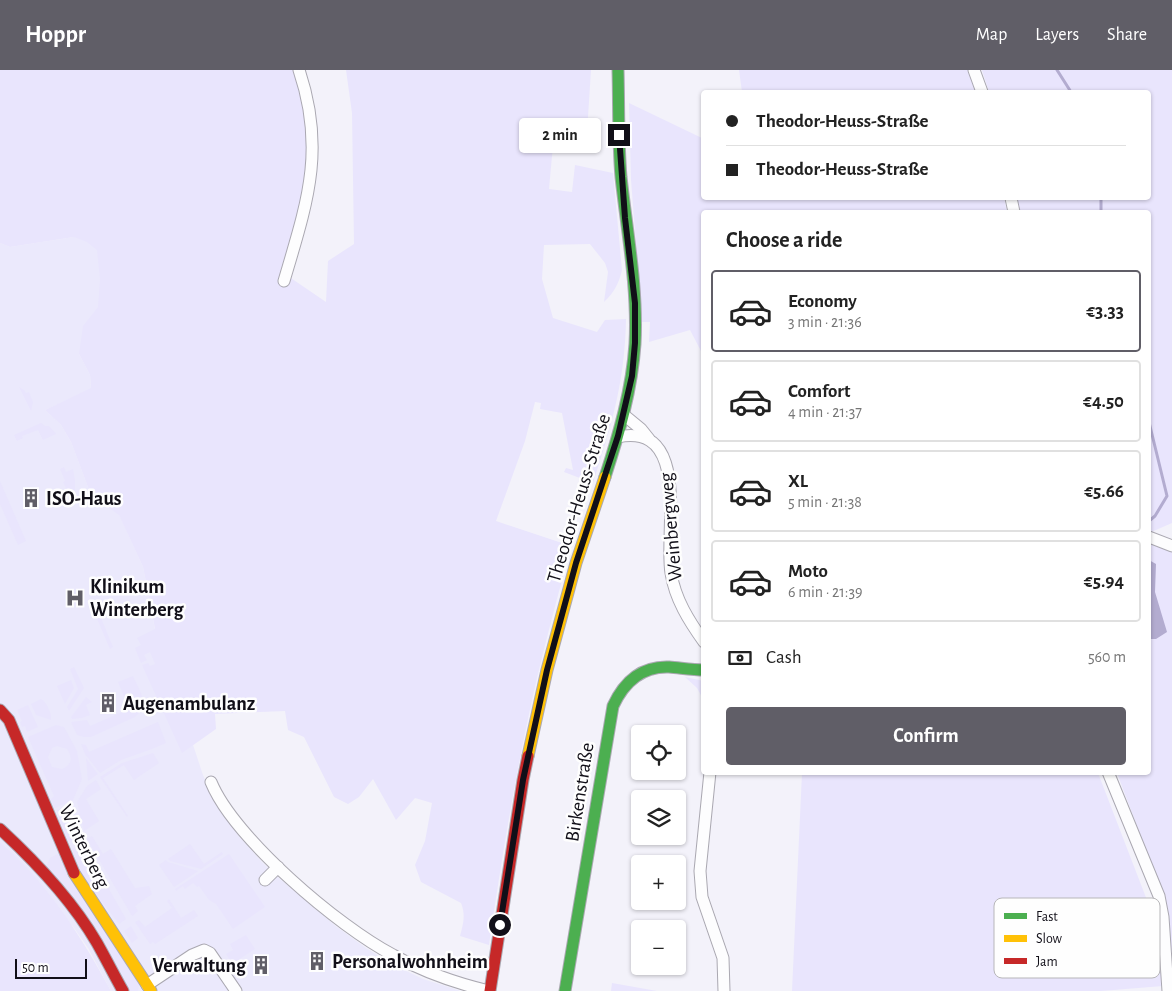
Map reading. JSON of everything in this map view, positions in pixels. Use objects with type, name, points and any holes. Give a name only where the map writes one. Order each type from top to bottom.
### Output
[{"type":"street","points":[[284,280],[308,196],[312,170],[311,118],[307,93],[299,70]]},
{"type":"street","name":"Theodor-Heuss-Straße","points":[[489,991],[523,780],[543,688],[576,563],[624,415],[634,358],[635,303],[621,174],[618,70]]},
{"type":"street","points":[[974,70],[981,90]]},
{"type":"street","name":"Weinbergweg","points":[[624,415],[641,429],[658,448],[664,460],[671,491],[669,560],[671,575],[686,616],[701,638]]},
{"type":"street","points":[[618,436],[630,435],[649,438]]},
{"type":"street","points":[[1151,538],[1172,546]]},
{"type":"street","name":"Birkenstraße","points":[[565,991],[608,727],[615,700],[624,685],[632,677],[642,672],[663,666],[701,670]]},
{"type":"street","name":"Winterberg","points":[[0,710],[9,720],[76,876],[149,988]]},
{"type":"street","points":[[710,775],[700,871],[706,910],[723,958],[724,991]]},
{"type":"street","points":[[1109,775],[1159,898]]},
{"type":"street","points":[[211,782],[216,796],[226,810],[278,867],[340,920],[392,955],[443,978],[489,991]]},
{"type":"street","name":"Winterberg","points":[[0,829],[43,871],[60,892],[97,944],[122,991]]},
{"type":"street","points":[[265,880],[278,867]]},
{"type":"street","points":[[1160,901],[1163,917],[1168,991]]},
{"type":"street","points":[[149,988],[192,955],[204,950],[210,953],[236,991]]},
{"type":"shaded area","points":[[0,70],[294,70],[307,118],[309,157],[303,196],[282,272],[326,302],[328,261],[354,244],[352,113],[346,70],[591,70],[586,148],[553,145],[549,189],[572,192],[575,165],[613,173],[622,270],[616,288],[604,302],[608,272],[605,263],[590,244],[544,245],[542,279],[553,318],[597,332],[605,320],[626,319],[623,362],[612,422],[593,483],[564,472],[566,468],[573,470],[562,413],[540,409],[541,403],[535,402],[525,441],[496,521],[571,546],[543,654],[522,747],[489,945],[460,936],[464,916],[461,903],[421,882],[415,865],[425,841],[432,803],[415,798],[396,820],[373,779],[359,797],[348,804],[334,797],[304,737],[288,730],[285,711],[215,714],[216,729],[182,753],[142,665],[148,663],[150,666],[155,664],[150,652],[144,655],[147,660],[141,663],[135,648],[141,645],[137,638],[155,629],[143,567],[119,515],[95,498],[89,490],[71,442],[61,425],[45,410],[91,388],[90,375],[79,354],[83,326],[98,307],[100,279],[97,250],[87,242],[74,237],[10,247],[0,243]]},
{"type":"shaded area","points":[[739,70],[969,70],[975,90],[742,90]]},
{"type":"shaded area","points":[[982,70],[1172,70],[1172,523],[1151,532],[1151,210],[1020,210],[1017,200],[1151,200],[1151,90],[988,90]]},
{"type":"shaded area","points":[[629,103],[701,138],[701,200],[1004,200],[1007,210],[701,210],[701,351],[690,330],[649,342],[650,322],[642,322],[631,180]]},
{"type":"shaded area","name":"Klinikum Winterberg","points":[[106,228],[111,279],[79,354],[90,375],[91,389],[45,410],[61,425],[71,442],[89,490],[95,498],[119,514],[143,567],[155,630],[203,775],[214,800],[238,835],[262,862],[337,927],[390,963],[423,979],[461,991],[111,991],[88,948],[74,928],[0,842],[0,243],[10,247],[74,237]]},
{"type":"shaded area","points":[[19,387],[26,393],[29,392],[33,402],[31,411]]},
{"type":"shaded area","points":[[41,423],[49,426],[56,434],[43,440],[38,430],[22,436],[23,438],[17,441],[14,435]]},
{"type":"shaded area","points":[[64,467],[66,472],[73,469],[75,480],[75,493],[69,495],[60,469]]},
{"type":"shaded area","points":[[0,481],[26,541],[18,545],[0,504]]},
{"type":"shaded area","points":[[1151,545],[1158,545],[1172,550],[1172,952],[1163,895],[1118,775],[1151,775]]},
{"type":"shaded area","points":[[1151,561],[1156,564],[1155,592],[1167,632],[1156,639],[1151,639]]},
{"type":"shaded area","points":[[99,613],[113,647],[110,649],[95,614]]},
{"type":"shaded area","points":[[74,667],[84,688],[69,711],[67,707],[78,689],[70,669]]},
{"type":"shaded area","points":[[133,676],[141,692],[143,702],[140,712],[135,717],[91,737],[77,735],[71,722],[87,720],[90,726],[129,709],[118,682]]},
{"type":"shaded area","points":[[685,677],[701,680],[701,695],[697,688]]},
{"type":"shaded area","points":[[71,680],[74,688],[65,704],[57,686]]},
{"type":"shaded area","points":[[86,697],[92,702],[86,705],[90,715],[72,719],[71,717]]},
{"type":"shaded area","points":[[41,699],[49,708],[51,720],[36,715],[31,704]]},
{"type":"shaded area","points":[[28,705],[38,727],[27,732],[25,726],[22,727],[20,722],[22,721],[17,710]]},
{"type":"shaded area","points":[[158,722],[166,743],[121,760],[100,773],[85,754],[81,744],[86,745],[89,752]]},
{"type":"shaded area","points":[[56,725],[64,727],[77,751],[82,779],[73,800],[53,809],[50,800],[54,796],[28,737]],"holes":[[[57,746],[67,749],[71,758],[70,763],[62,769],[52,767],[48,757],[52,748]]]},
{"type":"shaded area","points":[[153,753],[159,763],[134,780],[124,765],[103,778],[127,817],[100,777],[122,763]]},
{"type":"shaded area","points":[[86,758],[98,774],[88,781]]},
{"type":"shaded area","points":[[802,775],[1099,775],[1146,898],[994,898],[994,978],[1160,978],[1160,973],[1163,973],[1163,986],[1101,991],[792,991]]},
{"type":"shaded area","points":[[96,780],[101,789],[86,799],[99,821],[84,831],[77,802],[87,786]]},
{"type":"shaded area","points":[[71,805],[78,835],[68,842],[58,818],[60,817],[57,810]]},
{"type":"shaded area","points":[[92,836],[103,854],[111,849],[135,888],[149,886],[152,894],[135,906],[138,911],[132,916],[87,839]]},
{"type":"shaded area","points":[[0,842],[33,875],[62,911],[88,950],[111,991],[0,991]]},
{"type":"shaded area","points":[[82,842],[126,919],[119,924],[80,873],[72,849]]},
{"type":"shaded area","points":[[190,844],[204,864],[222,852],[223,854],[201,869],[168,859]]},
{"type":"shaded area","points":[[60,853],[139,985],[138,991],[128,991],[46,867],[50,858]]},
{"type":"shaded area","points":[[229,854],[265,907],[233,929],[216,904],[209,900],[199,886],[197,887],[193,883],[185,889],[183,886],[176,891],[175,889]]},
{"type":"shaded area","points":[[166,860],[198,871],[174,887],[159,865]]},
{"type":"shaded area","points":[[169,899],[181,918],[194,910],[198,916],[155,944],[153,942],[150,944],[135,922],[139,920],[145,927],[172,908],[167,901]]},
{"type":"shaded area","points":[[131,926],[138,938],[132,943],[124,931]]},
{"type":"shaded area","points":[[246,935],[255,949],[232,964],[226,954],[233,950],[230,944]]},
{"type":"shaded area","points":[[612,983],[657,991],[611,991]]},
{"type":"waterway","points":[[1057,70],[1070,90]]},
{"type":"waterway","points":[[1101,200],[1101,210]]},
{"type":"waterway","points":[[1151,430],[1167,496],[1151,519]]},
{"type":"traffic: fast","points":[[605,477],[624,411],[631,378],[636,323],[620,164],[618,70]]},
{"type":"traffic: fast","points":[[565,991],[613,706],[617,697],[628,683],[650,669],[669,667],[701,670]]},
{"type":"traffic: slow","points":[[528,756],[547,670],[576,563],[605,477]]},
{"type":"traffic: slow","points":[[74,873],[151,991]]},
{"type":"traffic: jam","points":[[0,710],[9,720],[74,873]]},
{"type":"traffic: jam","points":[[490,991],[528,756]]},
{"type":"traffic: jam","points":[[0,829],[27,855],[65,897],[97,943],[123,991]]},
{"type":"place","name":"ISO-Haus","points":[[31,498]]},
{"type":"place","name":"Klinikum Winterberg","points":[[75,598]]},
{"type":"place","name":"Augenambulanz","points":[[108,703]]},
{"type":"place","name":"Personalwohnheim","points":[[317,961]]},
{"type":"place","name":"Verwaltung","points":[[261,965]]},
{"type":"route","points":[[500,925],[523,780],[547,670],[576,563],[618,436],[632,376],[635,343],[635,303],[625,218],[619,135]]}]
